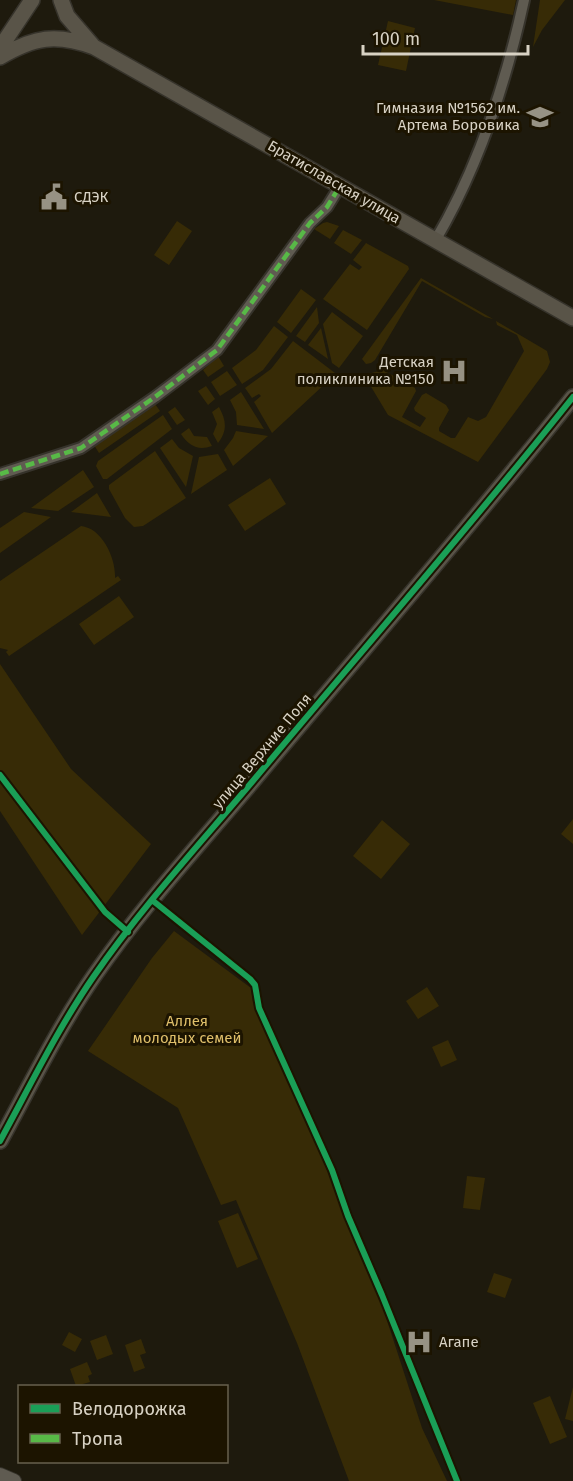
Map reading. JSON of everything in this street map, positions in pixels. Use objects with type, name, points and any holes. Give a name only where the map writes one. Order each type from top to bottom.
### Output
[{"type":"main road","points":[[0,48],[32,0]]},
{"type":"main road","name":"Братиславская улица","points":[[61,0],[67,16],[94,47],[573,318]]},
{"type":"main road","name":"Братиславская улица","points":[[0,57],[39,39],[67,39],[94,47]]},
{"type":"main road","name":"улица Верхние Поля","points":[[0,1141],[93,977],[573,397]]},
{"type":"street","points":[[435,241],[478,152],[498,95],[524,0]]},
{"type":"street","points":[[0,474],[81,448],[155,397],[217,350],[310,223],[327,207],[340,186]]},
{"type":"street","points":[[0,1475],[14,1481]]},
{"type":"green space","points":[[434,0],[516,0],[513,15]]},
{"type":"green space","points":[[540,0],[565,0],[542,30],[533,47]]},
{"type":"green space","points":[[388,21],[415,28],[406,71],[378,65]]},
{"type":"green space","points":[[177,221],[192,231],[169,265],[154,255]]},
{"type":"green space","points":[[327,222],[339,226],[330,239],[314,229]]},
{"type":"green space","points":[[343,230],[362,240],[351,254],[334,243]]},
{"type":"green space","points":[[366,243],[408,266],[409,269],[367,330],[323,299],[350,264],[359,270],[362,267],[353,260]]},
{"type":"green space","points":[[421,278],[493,319],[485,317],[422,281],[375,360],[366,364],[362,359]]},
{"type":"green space","points":[[301,289],[316,300],[291,333],[277,322]]},
{"type":"green space","points":[[317,307],[319,323],[305,342],[296,336]]},
{"type":"green space","points":[[332,312],[363,336],[339,368],[332,363],[323,324]]},
{"type":"green space","points":[[496,321],[547,351],[550,362],[478,462],[388,415],[364,375],[383,370],[415,388],[416,391],[402,417],[420,427],[426,418],[414,408],[422,395],[426,393],[446,405],[449,410],[439,431],[451,438],[455,438],[468,417],[478,421],[486,417],[524,351],[517,335],[497,325]]},
{"type":"green space","points":[[274,326],[288,337],[263,370],[242,384],[232,368],[256,350]]},
{"type":"green space","points":[[321,328],[328,359],[308,345]]},
{"type":"green space","points":[[293,341],[335,373],[272,433],[254,402],[261,396],[259,394],[252,398],[245,388],[271,369]]},
{"type":"green space","points":[[218,356],[224,366],[208,377],[203,370]]},
{"type":"green space","points":[[227,371],[237,385],[220,396],[211,382]]},
{"type":"green space","points":[[206,386],[215,399],[208,405],[198,391]]},
{"type":"green space","points":[[241,392],[264,429],[237,425],[236,412],[230,400]]},
{"type":"green space","points":[[155,404],[160,411],[99,453],[94,445]]},
{"type":"green space","points":[[175,407],[185,420],[177,425],[168,412]]},
{"type":"green space","points":[[219,407],[225,425],[218,443],[213,434],[217,424],[212,412]]},
{"type":"green space","points":[[163,415],[172,429],[107,479],[103,479],[96,466],[98,461]]},
{"type":"green space","points":[[189,428],[194,436],[207,437],[212,446],[198,448],[187,442],[181,434]]},
{"type":"green space","points":[[236,431],[268,436],[233,466],[224,450]]},
{"type":"green space","points":[[172,439],[179,448],[193,456],[186,487],[160,448]]},
{"type":"green space","points":[[155,451],[186,498],[143,526],[134,527],[125,518],[109,485]]},
{"type":"green space","points":[[218,454],[227,470],[191,494],[199,457]]},
{"type":"green space","points":[[83,470],[94,487],[58,511],[31,508]]},
{"type":"green space","points":[[270,478],[286,504],[245,531],[228,505]]},
{"type":"green space","points":[[97,493],[111,517],[71,512]]},
{"type":"green space","points":[[24,512],[51,517],[0,553],[0,528]]},
{"type":"green space","points":[[81,526],[89,528],[101,538],[110,553],[115,578],[118,576],[121,580],[9,656],[6,652],[8,650],[0,648],[0,581]]},
{"type":"green space","points":[[119,596],[134,617],[94,645],[79,624]]},
{"type":"green space","points":[[0,664],[71,769],[151,844],[82,935],[0,811]]},
{"type":"green space","points":[[573,819],[573,844],[561,834]]},
{"type":"green space","points":[[382,820],[410,844],[381,879],[353,856]]},
{"type":"green space","name":"Аллея молодых семей","points":[[174,931],[251,988],[253,1002],[311,1131],[380,1299],[422,1428],[447,1481],[349,1481],[297,1343],[236,1200],[221,1205],[178,1108],[88,1051],[152,958]]},
{"type":"green space","points":[[427,987],[439,1006],[418,1019],[406,1001]]},
{"type":"green space","points":[[448,1040],[457,1060],[441,1067],[432,1047]]},
{"type":"green space","points":[[467,1176],[485,1178],[480,1210],[463,1208]]},
{"type":"green space","points":[[238,1213],[258,1259],[237,1268],[218,1221]]},
{"type":"green space","points":[[494,1273],[512,1279],[505,1298],[487,1292]]},
{"type":"green space","points":[[69,1332],[82,1339],[75,1352],[62,1345]]},
{"type":"green space","points":[[106,1335],[113,1354],[97,1360],[90,1341]]},
{"type":"green space","points":[[141,1339],[146,1353],[140,1355],[145,1368],[134,1372],[125,1345]]},
{"type":"green space","points":[[87,1362],[92,1374],[88,1376],[90,1382],[76,1385],[70,1369]]},
{"type":"green space","points":[[573,1387],[573,1421],[565,1419]]},
{"type":"green space","points":[[550,1396],[567,1437],[550,1444],[533,1403]]},
{"type":"marked path","points":[[0,474],[81,448],[155,397],[217,350],[310,223],[327,207],[340,186]]},
{"type":"cycle path","points":[[0,1141],[68,1016],[131,926],[454,543],[573,397]]},
{"type":"cycle path","points":[[0,775],[105,912],[128,932]]},
{"type":"cycle path","points":[[152,900],[255,985],[259,1008],[332,1170],[348,1216],[457,1481]]},
{"type":"place","name":"Гимназия №1562 им. Артема Боровика","points":[[540,117]]},
{"type":"place","name":"СДЭК","points":[[54,197]]},
{"type":"place","name":"Детская поликлиника №150","points":[[454,371]]},
{"type":"place","name":"Агапе","points":[[419,1342]]}]
